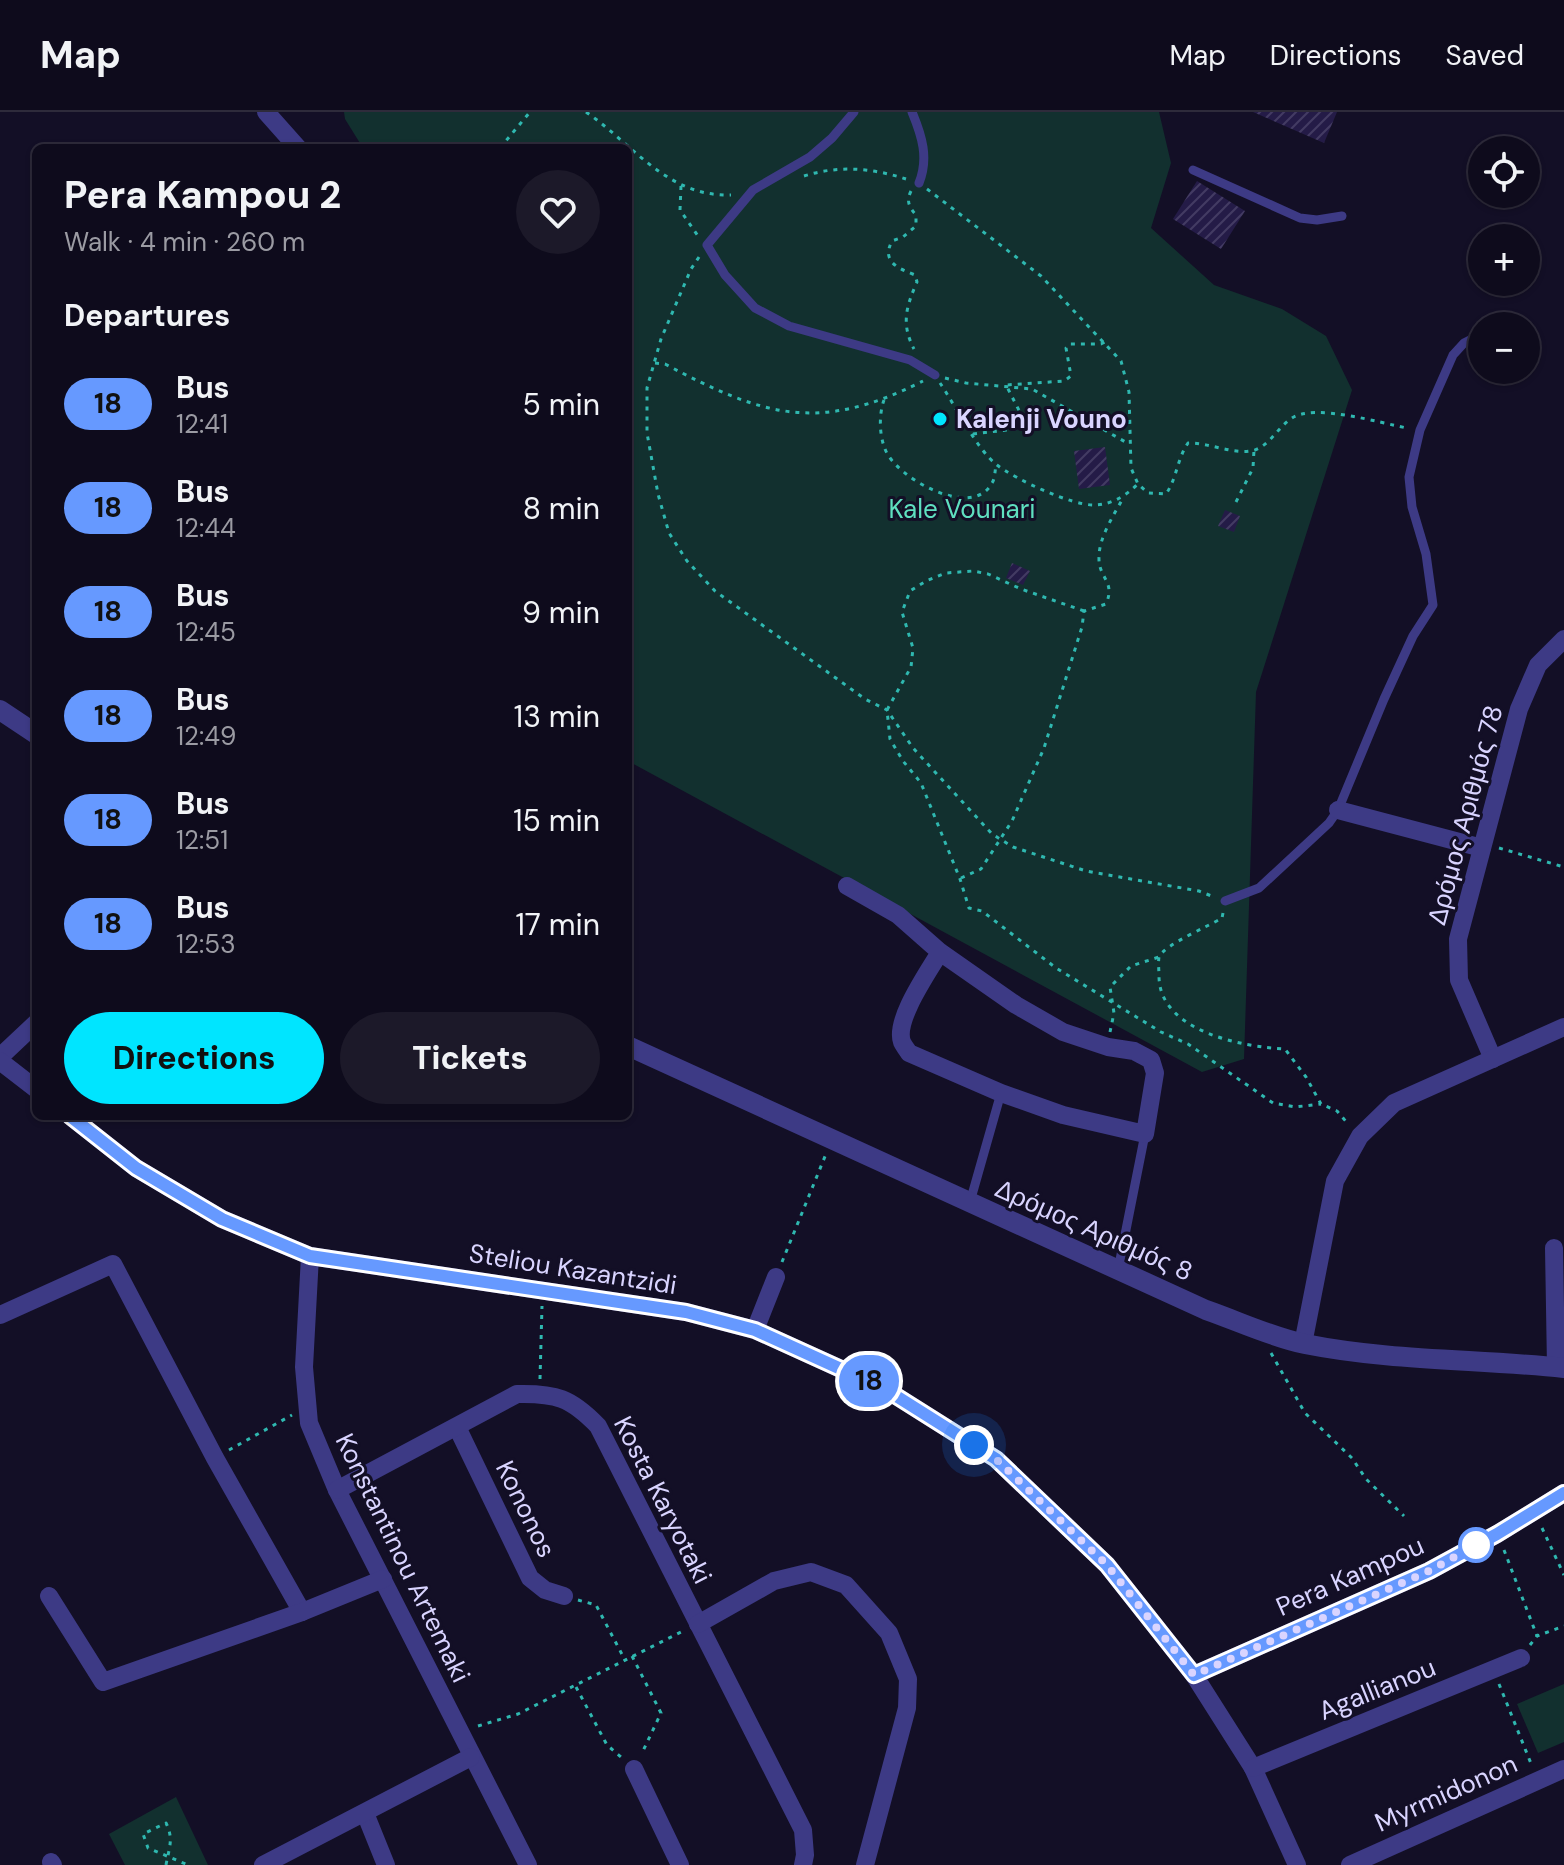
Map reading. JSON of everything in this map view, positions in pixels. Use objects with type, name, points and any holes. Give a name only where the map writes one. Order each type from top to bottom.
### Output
[{"type":"street","points":[[266,112],[294,144]]},
{"type":"street","name":"Δρόμος Αριθμός 78","points":[[1493,1059],[1459,980],[1458,939],[1519,709],[1538,665],[1564,639]]},
{"type":"street","points":[[0,710],[32,731]]},
{"type":"street","points":[[1338,810],[1483,846]]},
{"type":"street","points":[[847,886],[898,915],[940,952],[1016,1005],[1063,1032],[1108,1047],[1134,1051],[1151,1060],[1155,1073],[1145,1134],[1063,1115],[1001,1093],[909,1053],[901,1041],[901,1027],[940,952]]},
{"type":"street","points":[[32,1027],[0,1059],[32,1086]]},
{"type":"street","points":[[1303,1344],[1335,1181],[1360,1136],[1394,1103],[1564,1027]]},
{"type":"street","name":"Δρόμος Αριθμός 8","points":[[632,1048],[1206,1310],[1257,1329],[1303,1344],[1377,1355],[1490,1360],[1560,1367]]},
{"type":"street","name":"Steliou Kazantzidi","points":[[75,1120],[136,1168],[222,1219],[310,1256],[686,1312],[755,1330],[885,1389],[996,1459],[1107,1565],[1194,1675],[1253,1768],[1297,1865]]},
{"type":"street","points":[[1554,1248],[1560,1367]]},
{"type":"street","name":"Konstantinou Artemaki","points":[[310,1256],[304,1367],[309,1423],[337,1490],[528,1865]]},
{"type":"street","points":[[0,1315],[113,1264],[215,1458],[302,1612]]},
{"type":"street","points":[[755,1330],[776,1277]]},
{"type":"street","points":[[337,1490],[517,1394],[540,1393]]},
{"type":"street","name":"Kosta Karyotaki","points":[[540,1393],[548,1393],[578,1405],[598,1426],[803,1830],[803,1865]]},
{"type":"street","name":"Kononos","points":[[457,1427],[530,1578],[545,1590],[564,1596]]},
{"type":"street","name":"Pera Kampou","points":[[1194,1675],[1429,1571],[1564,1493]]},
{"type":"street","points":[[698,1624],[774,1581],[811,1572],[846,1585],[889,1633],[908,1679],[907,1708],[865,1865]]},
{"type":"street","points":[[49,1596],[103,1682],[302,1612],[383,1579]]},
{"type":"street","name":"Agallianou","points":[[1253,1768],[1521,1658]]},
{"type":"street","points":[[263,1865],[471,1757]]},
{"type":"street","points":[[634,1769],[680,1865]]},
{"type":"street","name":"Myrmidonon","points":[[1350,1865],[1564,1769]]},
{"type":"street","points":[[365,1813],[386,1865]]},
{"type":"lane","points":[[854,112],[832,138],[810,157],[753,190],[707,245],[725,275],[755,308],[789,326],[910,360],[935,375]]},
{"type":"lane","points":[[912,112],[924,149],[925,168],[919,183]]},
{"type":"lane","points":[[1193,170],[1300,218],[1317,220],[1342,216]]},
{"type":"lane","points":[[1225,901],[1259,888],[1329,823],[1338,810],[1413,636],[1433,605],[1426,554],[1412,507],[1409,477],[1420,430],[1453,355],[1468,341]]},
{"type":"lane","points":[[970,1202],[1001,1093]]},
{"type":"lane","points":[[1118,1270],[1145,1134]]},
{"type":"path","points":[[503,144],[530,112]]},
{"type":"path","points":[[586,112],[624,144]]},
{"type":"path","points":[[632,151],[681,186],[704,194],[729,196],[753,190]]},
{"type":"path","points":[[800,177],[827,169],[863,169],[919,183],[1041,276],[1121,361],[1129,392],[1131,468],[1138,484],[1148,493],[1166,494],[1173,484],[1180,454],[1188,443],[1254,450],[1273,439],[1293,417],[1318,412],[1420,430]]},
{"type":"path","points":[[919,183],[908,197],[909,207],[916,215],[916,226],[903,237],[892,241],[887,250],[895,267],[915,275],[917,282],[908,303],[905,321],[919,365]]},
{"type":"path","points":[[681,186],[680,210],[692,230],[707,245],[691,269],[661,339],[647,388],[650,447],[669,533],[687,561],[715,591],[865,699],[887,710],[913,748],[992,834],[1013,847],[1086,871],[1199,891],[1225,901],[1222,918],[1167,948],[1159,957],[1131,966],[1110,987],[1114,1013],[1108,1047]]},
{"type":"path","points":[[1006,385],[1064,381],[1071,376],[1066,348],[1070,344],[1105,342]]},
{"type":"path","points":[[655,363],[665,364],[731,398],[796,414],[820,415],[884,399],[935,375],[966,383],[1032,389],[1131,445]]},
{"type":"path","points":[[935,375],[996,465],[1079,503],[1095,505],[1123,498]]},
{"type":"path","points":[[973,434],[1023,428],[1025,422],[1006,385]]},
{"type":"path","points":[[884,399],[880,412],[885,450],[903,472],[936,492],[966,500],[981,495],[992,484],[996,465]]},
{"type":"path","points":[[1236,502],[1253,468],[1254,450]]},
{"type":"path","points":[[1138,484],[1123,498],[1100,546],[1098,559],[1102,573],[1109,581],[1110,594],[1106,604],[1084,611],[973,571],[946,573],[910,591],[902,612],[913,648],[911,667],[887,710],[890,739],[921,783],[969,908],[982,911],[1056,968],[1161,1032],[1188,1044],[1273,1103],[1295,1107],[1321,1104],[1337,1111],[1360,1136]]},
{"type":"path","points":[[960,879],[981,869],[1012,821],[1044,748],[1082,627],[1084,611]]},
{"type":"path","points":[[1483,846],[1564,867]]},
{"type":"path","points":[[1159,957],[1159,992],[1170,1008],[1214,1037],[1258,1048],[1285,1049],[1321,1104]]},
{"type":"path","points":[[776,1277],[832,1140]]},
{"type":"path","points":[[540,1393],[542,1290]]},
{"type":"path","points":[[1257,1329],[1305,1413],[1352,1458],[1366,1479],[1404,1516]]},
{"type":"path","points":[[215,1458],[308,1406]]},
{"type":"path","points":[[1535,1511],[1564,1575]]},
{"type":"path","points":[[1497,1534],[1537,1636]]},
{"type":"path","points":[[564,1596],[596,1605],[625,1660]]},
{"type":"path","points":[[460,1734],[490,1721],[518,1714],[698,1624]]},
{"type":"path","points":[[1521,1658],[1537,1636],[1564,1626]]},
{"type":"path","points":[[576,1685],[607,1745],[634,1769],[661,1713],[632,1656]]},
{"type":"path","points":[[1493,1670],[1538,1780]]},
{"type":"path","points":[[166,1865],[168,1855],[172,1834],[166,1823],[143,1834],[148,1848],[168,1855],[188,1865]]},
{"type":"green space","name":"Kale Vounari","points":[[344,112],[1159,112],[1171,163],[1151,228],[1214,285],[1282,309],[1326,336],[1352,390],[1256,692],[1244,1059],[1202,1072],[632,763],[632,144],[361,144]]},
{"type":"green space","points":[[1564,1684],[1564,1742],[1538,1753],[1517,1704]]},
{"type":"green space","points":[[176,1797],[208,1865],[125,1865],[109,1834]]},
{"type":"building","points":[[1253,112],[1337,112],[1324,143]]},
{"type":"building","points":[[1197,181],[1245,211],[1221,249],[1173,219]]},
{"type":"building","points":[[1105,447],[1110,485],[1079,489],[1074,451]]},
{"type":"building","points":[[1225,510],[1240,516],[1234,532],[1218,526]]},
{"type":"building","points":[[1012,563],[1030,571],[1023,585],[1006,578]]},
{"type":"bus line","name":"18","points":[[75,1120],[136,1168],[222,1219],[310,1256],[686,1312],[755,1330],[885,1389],[996,1459],[1107,1565],[1194,1675],[1429,1571],[1564,1493]]},
{"type":"place","name":"Kalenji Vouno","points":[[940,419]]},
{"type":"route","points":[[974,1445],[996,1459],[1107,1565],[1194,1675],[1429,1571],[1476,1545]]}]
